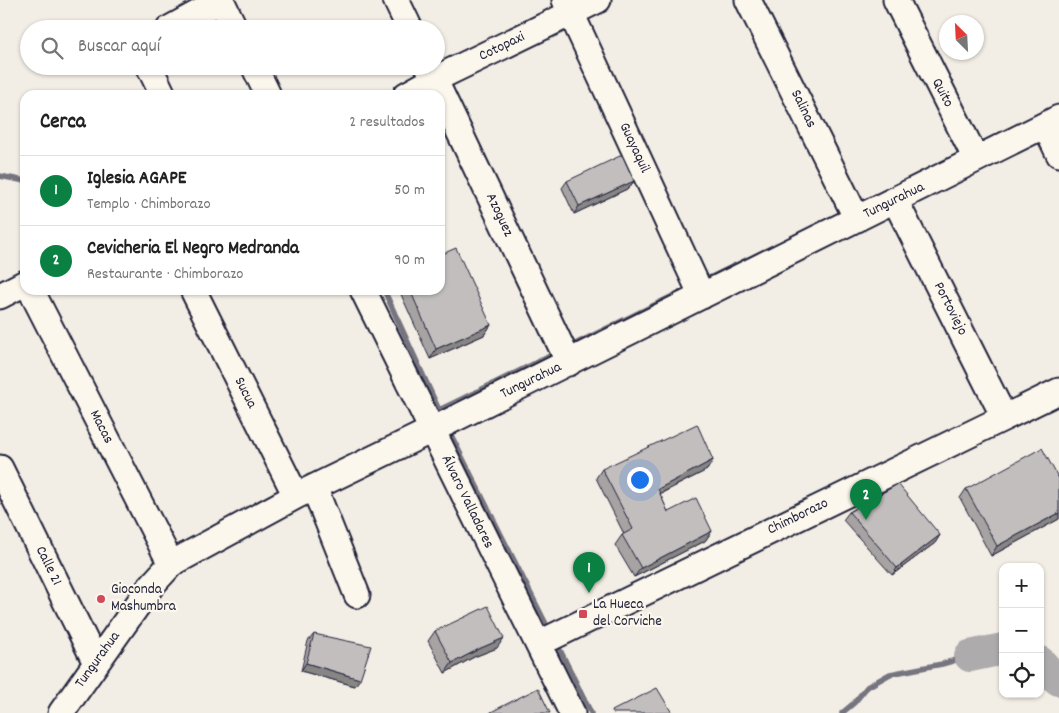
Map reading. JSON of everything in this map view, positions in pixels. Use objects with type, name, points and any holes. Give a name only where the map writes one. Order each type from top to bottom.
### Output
[{"type":"street","points":[[185,20],[222,0],[231,20]]},
{"type":"street","points":[[396,0],[406,20]]},
{"type":"street","name":"Cotopaxi","points":[[445,67],[568,6],[598,0]]},
{"type":"street","name":"Salinas","points":[[748,0],[853,211]]},
{"type":"street","name":"Quito","points":[[896,0],[972,152]]},
{"type":"street","name":"Guayaquil","points":[[568,6],[698,288]]},
{"type":"street","points":[[153,75],[160,90]]},
{"type":"street","points":[[258,75],[266,90]]},
{"type":"street","name":"Cotopaxi","points":[[412,90],[430,75]]},
{"type":"street","name":"Azoguez","points":[[433,75],[440,90]]},
{"type":"street","name":"Azoguez","points":[[445,100],[565,354]]},
{"type":"street","points":[[1052,122],[1059,154]]},
{"type":"street","name":"Tungurahua","points":[[60,713],[151,586],[171,564],[305,491],[432,430],[565,354],[853,211],[895,200],[972,152],[1052,122]]},
{"type":"street","name":"Portoviejo","points":[[895,200],[1004,417]]},
{"type":"street","points":[[0,296],[20,286]]},
{"type":"street","name":"Macas","points":[[34,295],[171,564]]},
{"type":"street","name":"Sucua","points":[[197,295],[305,491],[356,595]]},
{"type":"street","name":"Álvaro Valladares","points":[[365,295],[572,713]]},
{"type":"street","name":"Chimborazo","points":[[538,644],[1059,391]]},
{"type":"street","name":"Calle 21","points":[[0,468],[96,663]]},
{"type":"building","points":[[622,155],[634,181],[579,206],[567,181]]},
{"type":"building","points":[[456,248],[491,325],[436,349],[412,295],[445,295],[445,253]]},
{"type":"building","points":[[697,424],[713,460],[658,489],[668,512],[696,498],[712,531],[641,568],[622,535],[633,529],[602,469]]},
{"type":"building","points":[[1042,448],[1059,479],[1059,513],[997,546],[966,489]]},
{"type":"building","points":[[898,484],[940,535],[897,568],[849,512]]},
{"type":"building","points":[[488,606],[504,638],[452,663],[435,631]]},
{"type":"building","points":[[314,634],[371,646],[360,679],[306,663]]},
{"type":"building","points":[[538,688],[550,713],[490,713],[491,712]]},
{"type":"building","points":[[657,688],[672,713],[613,713],[612,711]]},
{"type":"waterway","points":[[0,176],[20,180]]},
{"type":"waterway","points":[[701,282],[763,252]]},
{"type":"waterway","points":[[569,347],[691,287]]},
{"type":"waterway","points":[[386,295],[439,410],[558,352]]},
{"type":"waterway","points":[[452,437],[546,624]]},
{"type":"waterway","points":[[560,650],[591,713]]},
{"type":"waterway","points":[[970,656],[999,650]]},
{"type":"waterway","points":[[842,713],[854,703],[867,687],[890,674],[942,664],[970,656]]},
{"type":"waterway","points":[[1044,666],[1059,680]]},
{"type":"place","name":"Cevicheria El Negro Medranda","points":[[866,520]]},
{"type":"place","name":"Iglesia AGAPE","points":[[589,593]]},
{"type":"place","name":"Gioconda Mashumbra","points":[[101,599]]},
{"type":"place","name":"La Hueca del Corviche","points":[[583,614]]}]
